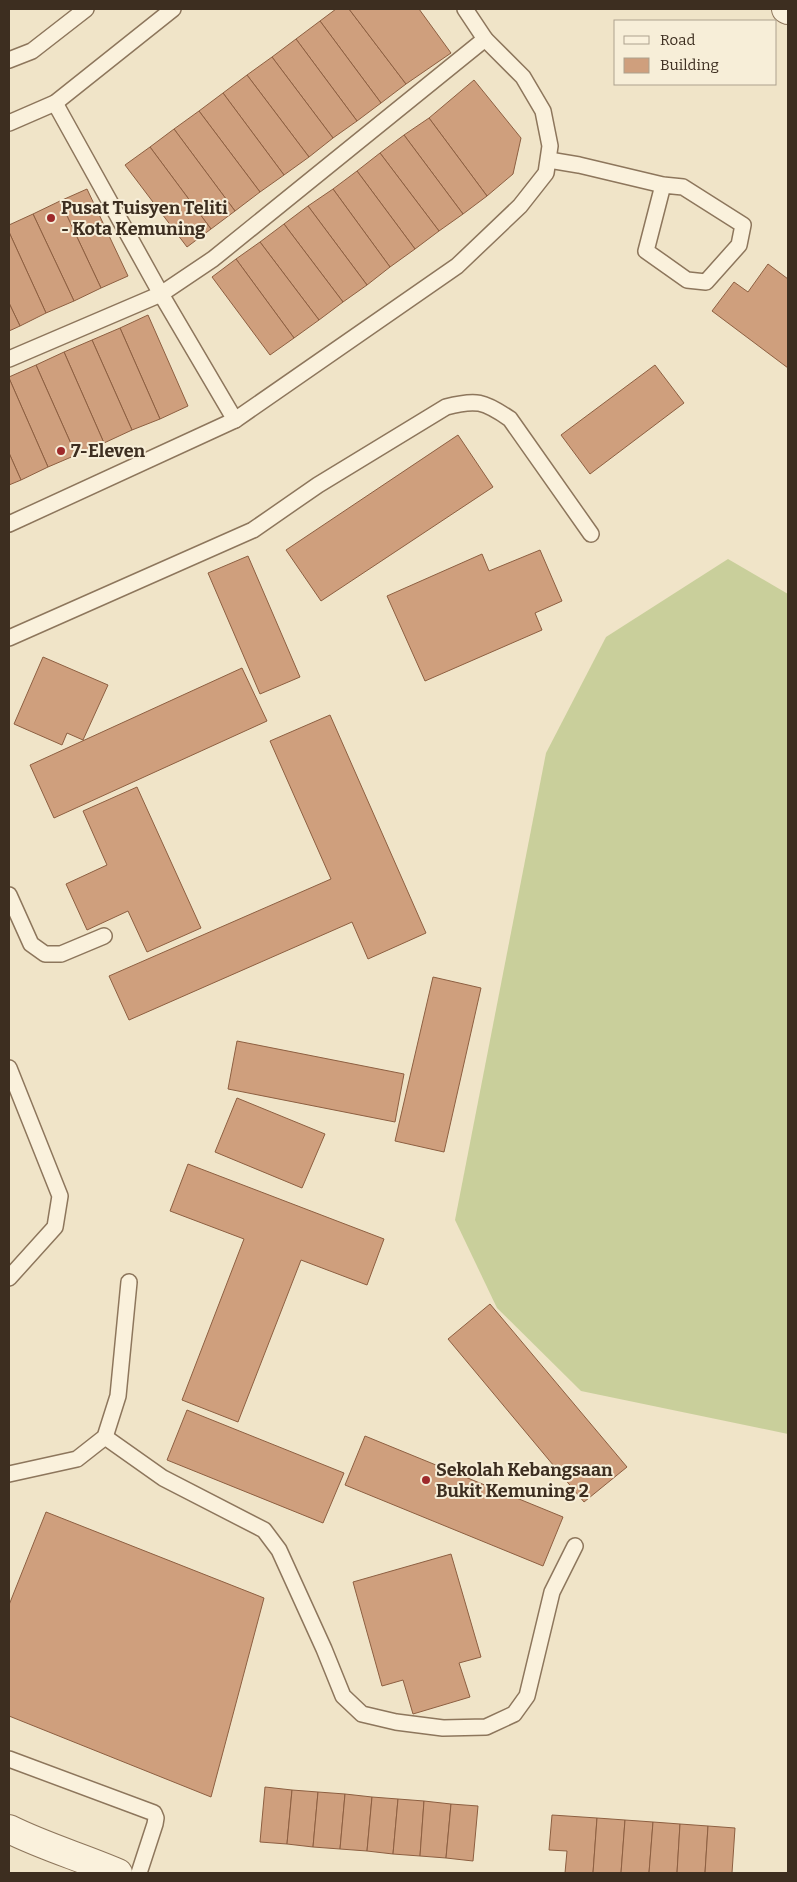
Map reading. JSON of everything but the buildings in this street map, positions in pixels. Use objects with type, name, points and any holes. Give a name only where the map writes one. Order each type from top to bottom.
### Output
[{"type":"street","points":[[9,1829],[38,1844],[91,1861],[118,1873]]},
{"type":"lane","points":[[9,60],[32,51],[86,9]]},
{"type":"lane","points":[[9,123],[55,103],[173,9]]},
{"type":"lane","points":[[9,524],[235,420],[457,266],[520,206],[546,173],[550,146],[542,111],[522,77],[485,39],[465,9]]},
{"type":"lane","points":[[9,359],[161,294],[214,259],[485,39]]},
{"type":"lane","points":[[55,103],[161,294],[235,420]]},
{"type":"lane","points":[[549,160],[683,187],[743,225],[739,244],[706,282],[687,280],[646,252],[663,184]]},
{"type":"lane","points":[[9,638],[253,530],[318,485],[446,407],[468,401],[492,407],[510,419],[591,534]]},
{"type":"lane","points":[[9,894],[32,944],[45,954],[61,954],[104,936]]},
{"type":"lane","points":[[9,1068],[60,1196],[55,1227],[9,1278]]},
{"type":"lane","points":[[9,1474],[77,1459],[105,1437],[118,1396],[129,1282]]},
{"type":"lane","points":[[105,1437],[163,1478],[264,1530],[279,1550],[343,1696],[362,1714],[396,1722],[443,1728],[486,1727],[514,1714],[527,1696],[552,1592],[575,1546]]},
{"type":"lane","points":[[9,1759],[154,1813],[156,1818],[155,1824],[140,1873]]},
{"type":"green space","points":[[728,559],[788,594],[788,1434],[581,1391],[497,1308],[455,1220],[546,753],[606,637]]},
{"type":"place","name":"Pusat Tuisyen Teliti - Kota Kemuning","points":[[51,218]]},
{"type":"place","name":"7-Eleven","points":[[61,451]]},
{"type":"place","name":"Sekolah Kebangsaan Bukit Kemuning 2","points":[[426,1480]]}]
